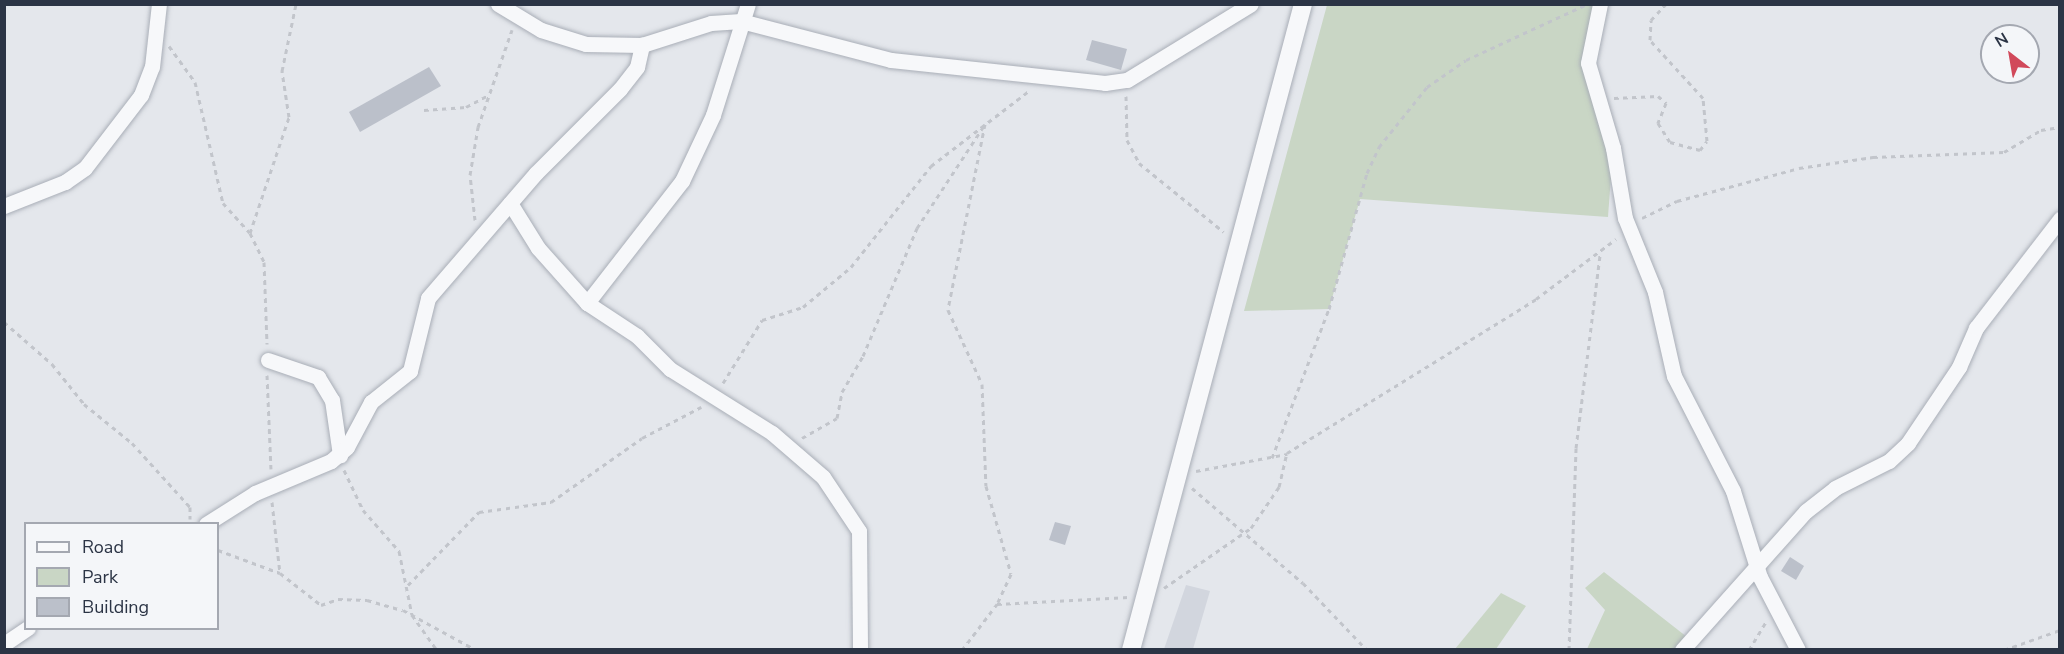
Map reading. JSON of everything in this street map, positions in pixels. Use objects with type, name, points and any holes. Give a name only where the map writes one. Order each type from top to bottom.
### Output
[{"type":"street","points":[[4,206],[65,182],[85,168],[141,95],[158,33],[159,4]]},
{"type":"street","points":[[498,4],[516,17],[586,44],[642,45],[711,23],[741,21],[891,60],[1051,74],[1105,83],[1127,80],[1251,4]]},
{"type":"street","points":[[587,303],[682,181],[713,115],[748,4]]},
{"type":"street","points":[[1131,650],[1180,477],[1303,4]]},
{"type":"street","points":[[1600,4],[1588,63],[1629,226],[1655,292],[1674,376],[1733,491],[1756,566],[1798,650]]},
{"type":"street","points":[[210,522],[273,487],[340,455],[371,402],[406,376],[428,298],[478,243],[510,203],[620,88],[637,67],[642,45]]},
{"type":"street","points":[[510,203],[538,248],[587,303],[637,336],[670,369],[716,396],[786,445],[823,477],[859,531],[860,650]]},
{"type":"street","points":[[1682,650],[1756,566],[1828,494],[1889,461],[1908,443],[1959,367],[1976,328],[2060,219]]},
{"type":"street","points":[[268,360],[318,377],[332,400],[340,455]]},
{"type":"street","points":[[4,644],[25,630]]},
{"type":"path","points":[[250,233],[289,117],[282,71],[296,4]]},
{"type":"path","points":[[1272,458],[1329,309],[1366,173],[1379,147],[1427,87],[1456,67],[1587,4]]},
{"type":"path","points":[[1599,105],[1645,93],[1658,96],[1665,103],[1658,123],[1670,142],[1700,150],[1707,141],[1702,98],[1650,40],[1651,20],[1665,4]]},
{"type":"path","points":[[478,243],[470,175],[490,94],[516,17]]},
{"type":"path","points":[[158,33],[190,70],[224,203],[250,233],[264,262],[268,360],[265,412],[273,438],[272,536],[280,573]]},
{"type":"path","points":[[408,585],[479,512],[551,502],[642,438],[716,396],[762,320],[803,307],[851,267],[931,166],[1051,74]]},
{"type":"path","points":[[1127,80],[1127,141],[1135,157],[1241,246]]},
{"type":"path","points":[[424,110],[466,107],[490,94]]},
{"type":"path","points":[[786,445],[837,418],[842,392],[863,356],[917,228],[985,124]]},
{"type":"path","points":[[962,650],[968,648],[997,604],[1011,574],[986,486],[982,384],[948,310],[985,124]]},
{"type":"path","points":[[1180,477],[1287,453],[1600,254],[1629,226],[1677,201],[1799,168],[1874,157],[2004,152],[2041,130],[2060,127]]},
{"type":"path","points":[[1569,650],[1576,448],[1600,254]]},
{"type":"path","points":[[4,322],[52,364],[84,404],[132,443],[190,507],[191,522]]},
{"type":"path","points":[[997,604],[1145,595],[1175,584],[1242,535],[1279,487],[1287,453]]},
{"type":"path","points":[[340,455],[351,492],[399,551],[408,585],[412,615],[437,650]]},
{"type":"path","points":[[1180,477],[1242,535],[1303,583],[1367,650]]},
{"type":"path","points":[[219,550],[280,573],[321,605],[338,599],[367,600],[412,615],[476,650]]},
{"type":"path","points":[[1749,650],[1773,603]]},
{"type":"path","points":[[2004,650],[2060,630]]},
{"type":"shaded area","points":[[1186,585],[1210,591],[1193,649],[1164,649]]},
{"type":"green space","points":[[1327,5],[1600,5],[1588,63],[1613,148],[1608,217],[1360,199],[1329,309],[1244,311]]},
{"type":"green space","points":[[1604,572],[1687,637],[1676,649],[1587,649],[1605,610],[1585,588]]},
{"type":"green space","points":[[1501,593],[1526,606],[1496,649],[1455,649]]},
{"type":"building","points":[[1092,40],[1127,49],[1121,70],[1086,60]]},
{"type":"building","points":[[429,67],[441,86],[360,132],[349,112]]},
{"type":"building","points":[[1055,522],[1071,526],[1065,545],[1049,540]]},
{"type":"building","points":[[1790,557],[1804,566],[1796,580],[1781,571]]}]
